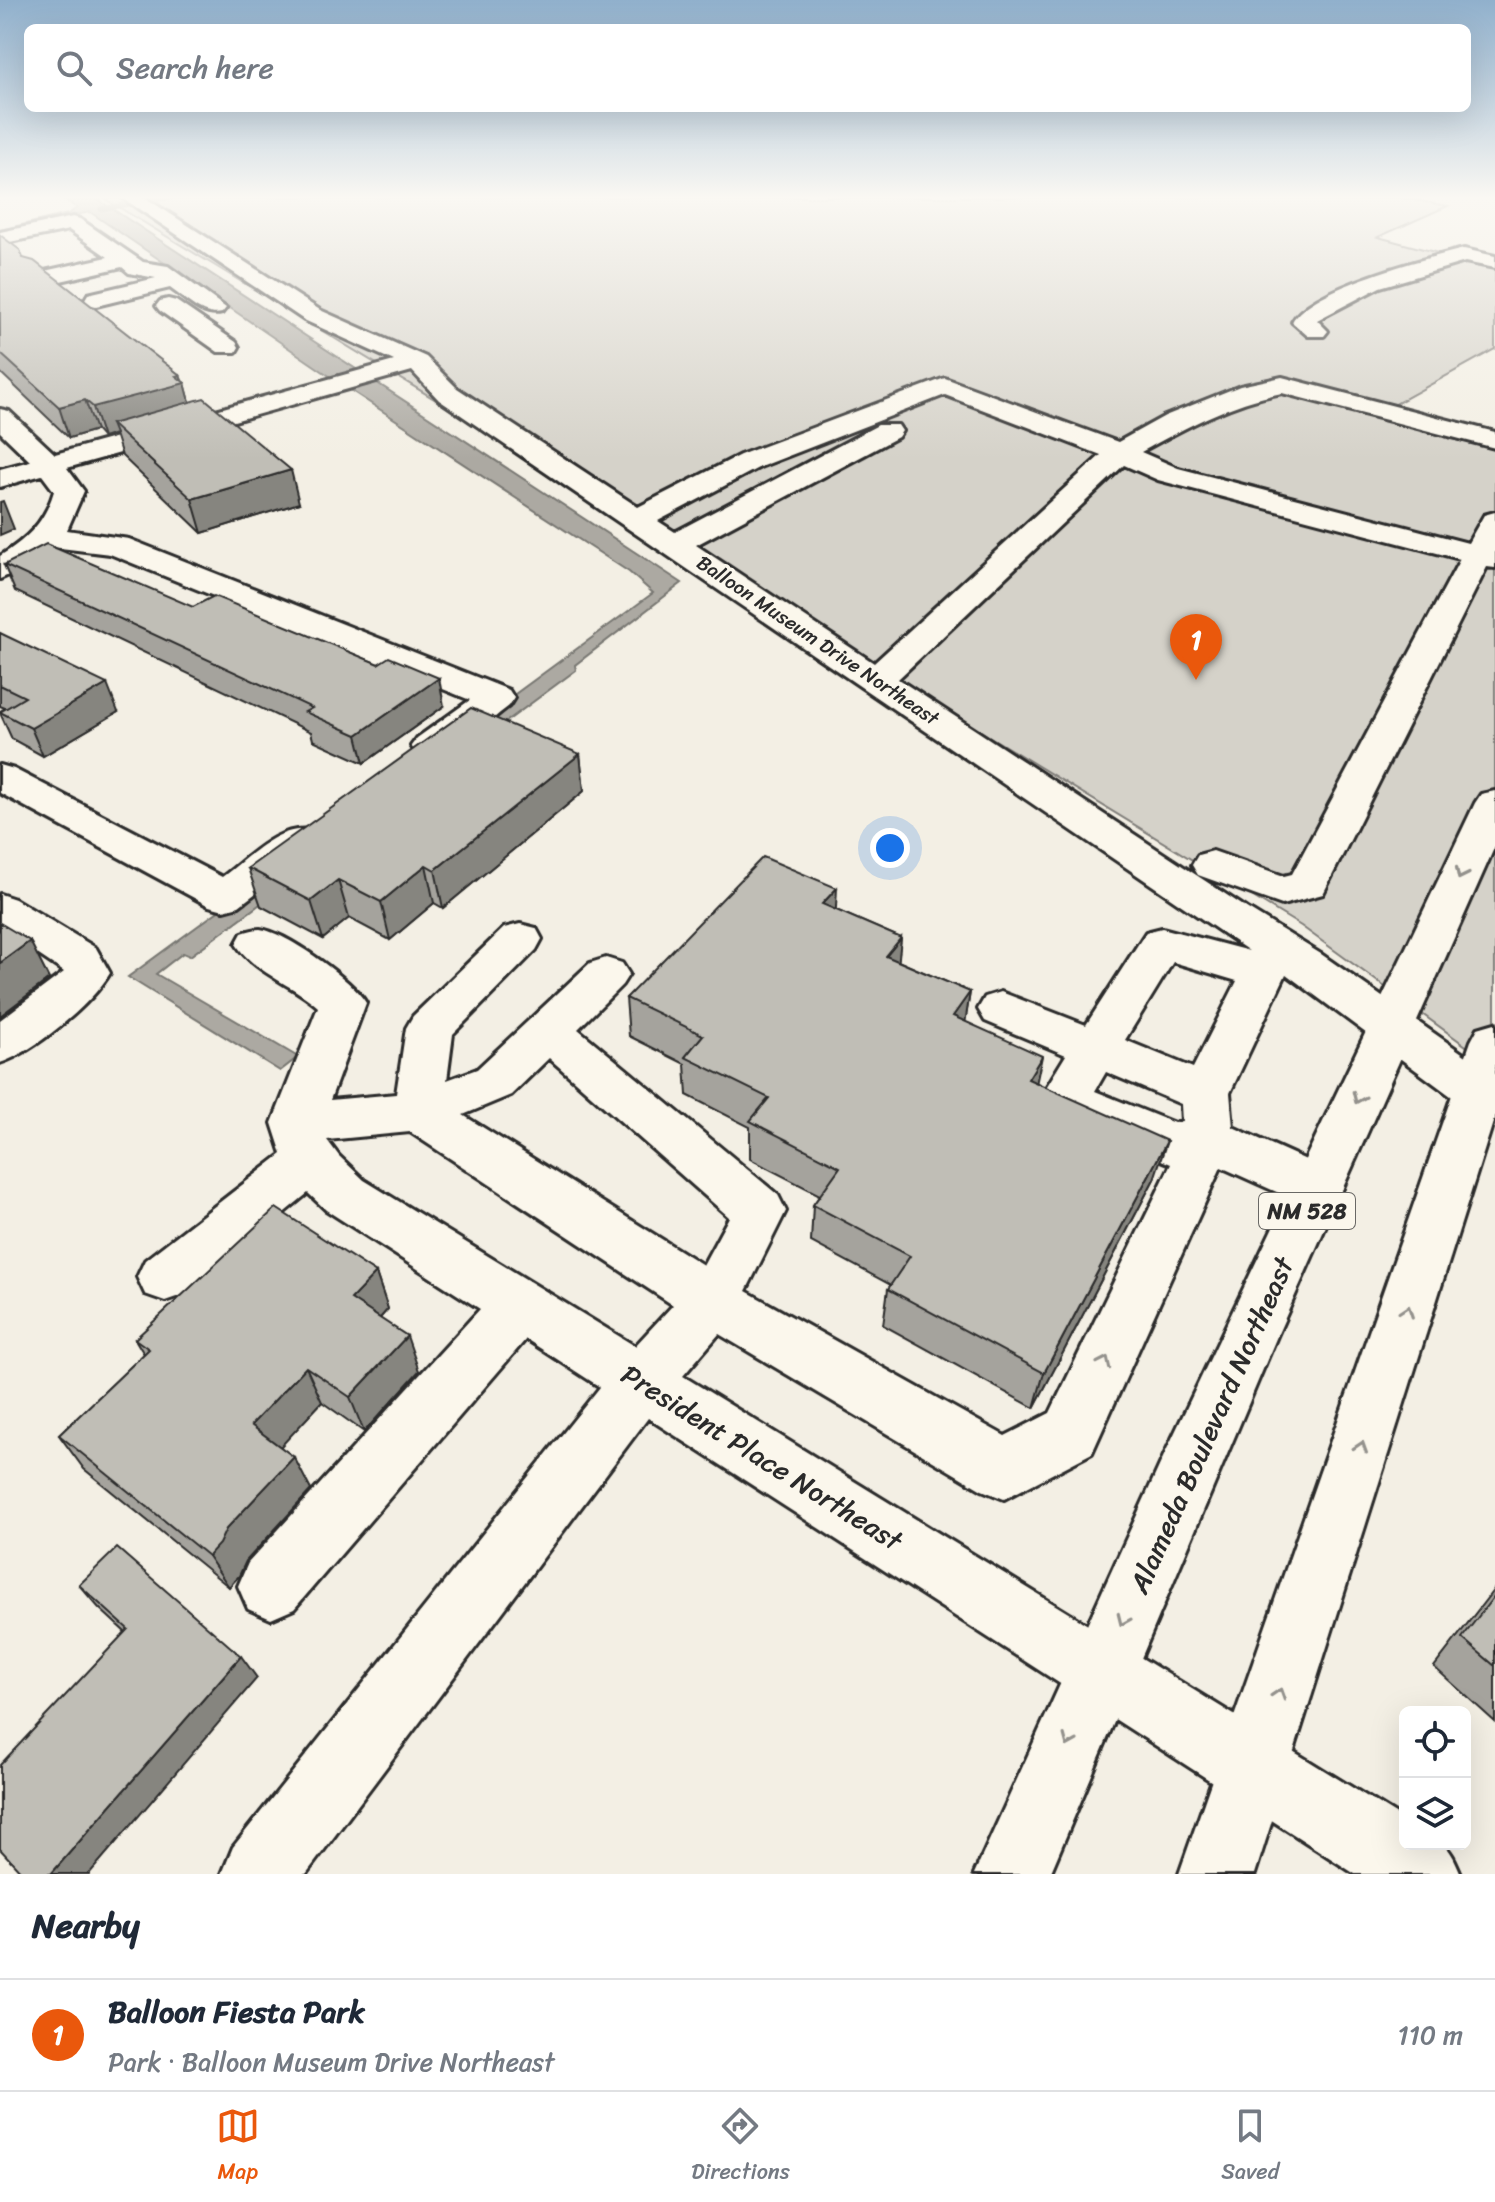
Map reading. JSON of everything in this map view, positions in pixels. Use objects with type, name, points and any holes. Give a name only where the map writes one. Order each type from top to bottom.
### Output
[{"type":"street","points":[[93,308],[134,284]]},
{"type":"street","points":[[151,284],[227,347]]},
{"type":"street","points":[[157,284],[214,308]]},
{"type":"street","name":"Balloon Museum Drive Northeast","points":[[265,284],[312,315],[417,362],[448,394],[877,680],[1269,959],[1390,1027],[1490,1078]]},
{"type":"street","points":[[1316,331],[1304,322],[1307,316],[1367,284]]},
{"type":"street","points":[[0,478],[417,362]]},
{"type":"street","points":[[877,680],[1121,452],[1175,422],[1249,391],[1282,385],[1495,440]]},
{"type":"street","points":[[639,519],[680,494],[763,452],[945,386],[1121,452],[1168,474],[1487,557]]},
{"type":"street","points":[[0,417],[48,463],[69,491],[64,515],[45,537],[0,569]]},
{"type":"street","points":[[675,544],[894,428]]},
{"type":"street","points":[[1213,865],[1282,891],[1308,884],[1487,557],[1495,521]]},
{"type":"street","points":[[45,537],[118,546],[496,698],[405,764]]},
{"type":"street","points":[[0,777],[224,896],[328,820]]},
{"type":"street","name":"Alameda Boulevard Northeast","points":[[1012,1874],[1100,1670],[1317,1188],[1495,803]]},
{"type":"street","points":[[0,909],[80,959],[87,973],[79,985],[0,1045]]},
{"type":"street","points":[[418,1112],[430,1028],[520,939]]},
{"type":"street","points":[[418,1112],[713,1301],[1004,1469],[1071,1433],[1206,1130],[1269,959],[1162,943],[1095,1049]]},
{"type":"street","points":[[258,944],[322,984],[343,1003],[304,1142]]},
{"type":"street","points":[[165,1277],[304,1142],[418,1112],[494,1082],[606,974]]},
{"type":"street","points":[[1001,1009],[1095,1049],[1206,1130],[1317,1188]]},
{"type":"street","points":[[260,1874],[641,1381],[713,1301],[759,1211],[547,1030]]},
{"type":"street","points":[[1217,1874],[1490,1078]]},
{"type":"street","name":"President Place Northeast","points":[[304,1142],[325,1178],[345,1195],[1423,1874]]},
{"type":"street","points":[[271,1586],[520,1305]]},
{"type":"shaded area","points":[[196,284],[227,284],[682,583],[575,665],[576,670],[190,956],[183,953],[156,974],[298,1057],[280,1071],[128,977],[653,593],[629,572],[347,388]]},
{"type":"shaded area","points":[[246,284],[1495,284],[1495,349],[1388,408],[1495,433],[1495,1067],[1301,926]]},
{"type":"building","points":[[0,284],[64,284],[180,375],[176,376],[185,383],[93,407],[85,400],[59,407],[0,353]]},
{"type":"building","points":[[204,398],[291,470],[192,499],[111,424]]},
{"type":"building","points":[[46,544],[193,607],[214,596],[378,664],[389,657],[439,678],[357,735],[305,712],[312,708],[4,565]]},
{"type":"building","points":[[0,633],[107,684],[31,728],[0,712],[25,697],[0,685]]},
{"type":"building","points":[[471,708],[580,754],[435,870],[426,865],[381,902],[338,880],[311,901],[248,868]]},
{"type":"building","points":[[763,857],[837,888],[822,904],[901,938],[886,956],[970,992],[953,1016],[1042,1056],[1028,1079],[1167,1141],[1044,1373],[888,1289],[910,1256],[813,1205],[840,1167],[750,1121],[769,1098],[685,1057],[703,1035],[626,998]]},
{"type":"building","points":[[0,923],[30,941],[0,963]]},
{"type":"building","points":[[276,1208],[376,1273],[351,1299],[407,1336],[350,1397],[306,1367],[251,1425],[294,1457],[226,1529],[219,1544],[208,1556],[59,1435],[149,1349],[135,1339]]},
{"type":"building","points":[[117,1548],[241,1656],[51,1874],[23,1874],[0,1849],[0,1765],[128,1629],[79,1585]]},
{"type":"building","points":[[1495,1595],[1495,1666],[1462,1638]]},
{"type":"place","name":"Balloon Fiesta Park","points":[[1196,680]]}]
